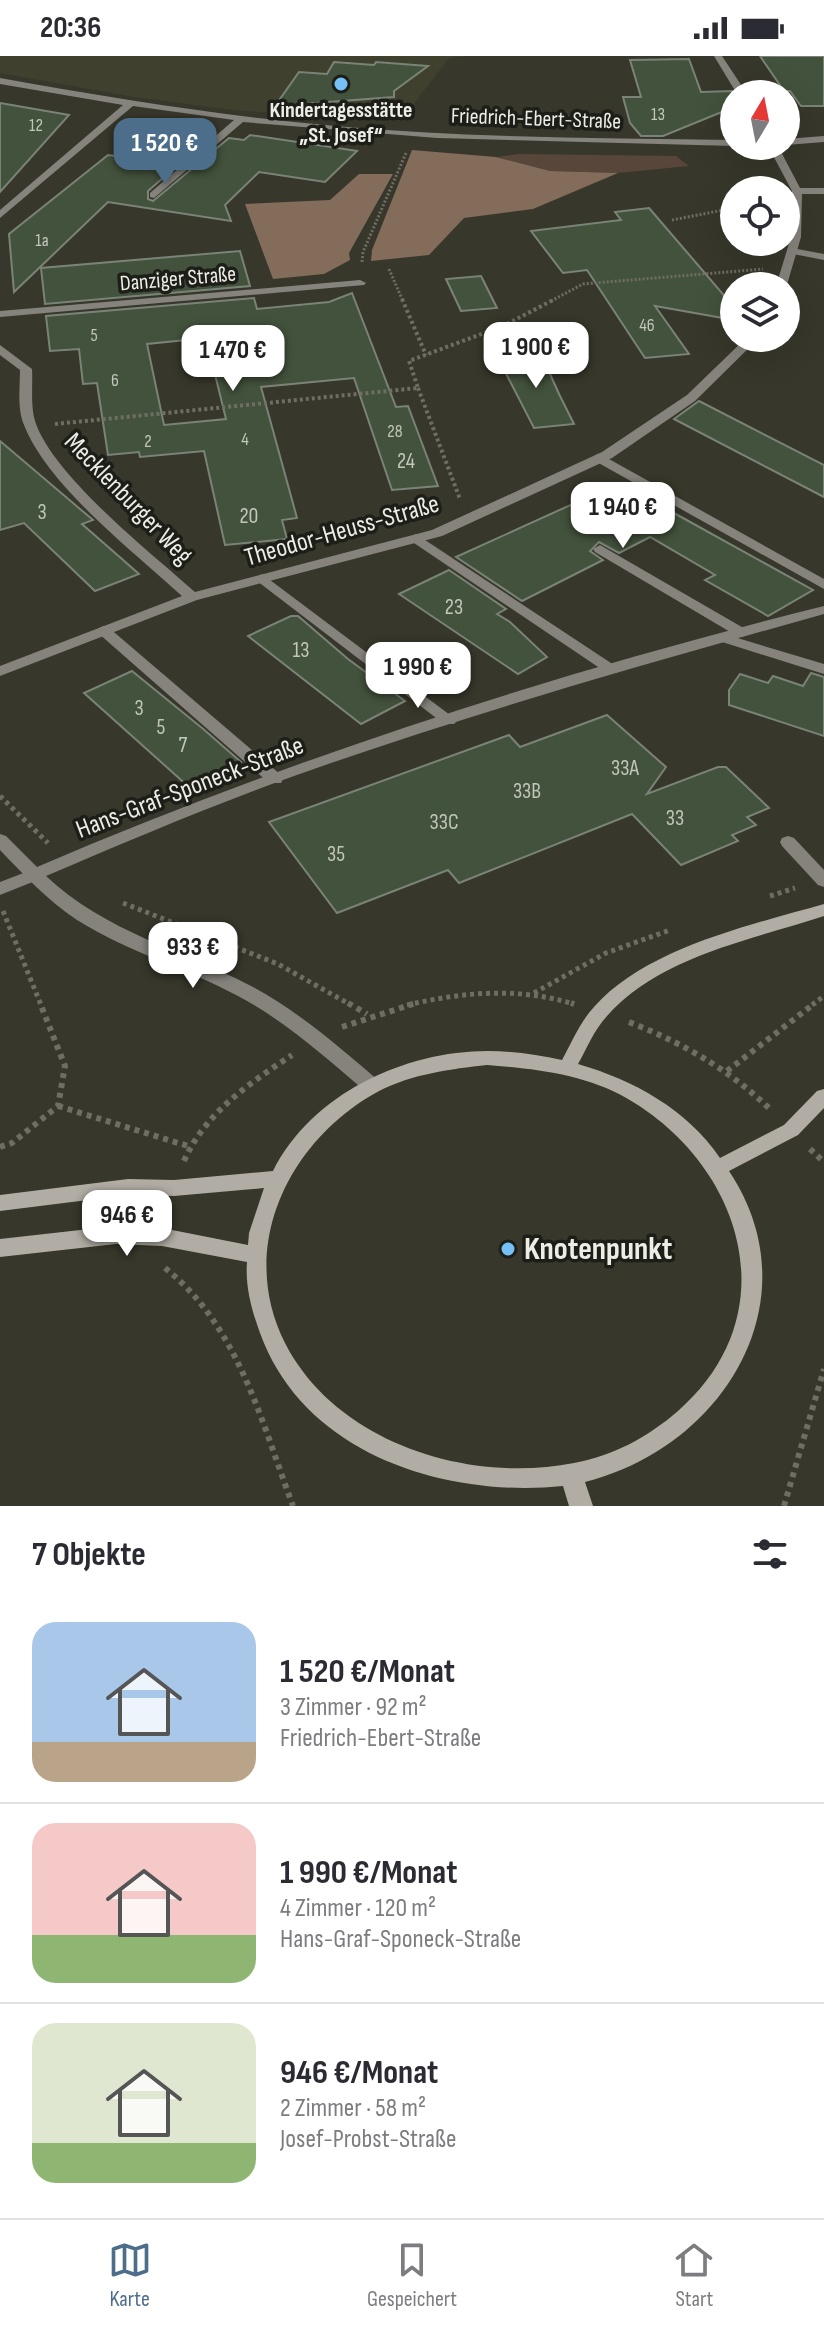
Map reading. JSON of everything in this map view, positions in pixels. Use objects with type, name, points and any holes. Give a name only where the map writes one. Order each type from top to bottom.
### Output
[{"type":"main road","points":[[567,1067],[599,1011],[641,977],[673,961],[824,910]]},
{"type":"main road","points":[[487,1058],[527,1060],[567,1067],[603,1078],[657,1108],[695,1139],[718,1168],[737,1200],[749,1236],[754,1273],[750,1311],[739,1348],[720,1383],[692,1414],[658,1441],[617,1461],[571,1475],[512,1480],[453,1474],[396,1455],[346,1427],[306,1390],[277,1348],[260,1302],[255,1255],[261,1215],[275,1179],[300,1142],[333,1111],[372,1086],[408,1071],[446,1062],[487,1058]]},
{"type":"main road","points":[[718,1168],[791,1130],[824,1096]]},
{"type":"main road","points":[[0,1203],[128,1187],[174,1188],[275,1179]]},
{"type":"main road","points":[[0,1248],[116,1235],[162,1237],[255,1255]]},
{"type":"main road","points":[[571,1475],[581,1506]]},
{"type":"street","points":[[718,56],[733,80]]},
{"type":"street","name":"Friedrich-Ebert-Straße","points":[[0,81],[242,118],[414,134],[720,143]]},
{"type":"street","points":[[0,215],[131,103]]},
{"type":"street","points":[[154,195],[242,118]]},
{"type":"street","points":[[800,141],[824,139]]},
{"type":"street","points":[[800,191],[824,191]]},
{"type":"street","points":[[800,252],[824,257]]},
{"type":"street","points":[[786,272],[791,256]]},
{"type":"street","name":"Danziger Straße","points":[[0,314],[360,283]]},
{"type":"street","name":"Mecklenburger Weg","points":[[0,349],[26,369],[30,424],[55,466],[192,597]]},
{"type":"street","name":"Theodor-Heuss-Straße","points":[[0,671],[192,597],[416,538],[467,519],[600,458],[691,398],[739,352]]},
{"type":"street","points":[[600,458],[824,585]]},
{"type":"street","points":[[416,538],[612,670]]},
{"type":"street","points":[[600,549],[742,633]]},
{"type":"street","points":[[262,578],[449,721]]},
{"type":"street","name":"Hans-Graf-Sponeck-Straße","points":[[0,889],[214,800],[275,779],[612,670],[824,610]]},
{"type":"street","points":[[103,630],[275,779]]},
{"type":"street","points":[[724,638],[824,669]]},
{"type":"street","points":[[0,840],[34,875],[81,914],[220,978],[266,1003],[317,1039],[372,1086]]},
{"type":"street","points":[[788,842],[824,881]]},
{"type":"path","points":[[360,283],[363,252],[414,134]]},
{"type":"path","points":[[672,220],[720,211]]},
{"type":"path","points":[[467,519],[409,361],[503,326],[583,284],[788,267]]},
{"type":"path","points":[[389,269],[426,355]]},
{"type":"path","points":[[30,424],[418,388]]},
{"type":"path","points":[[0,796],[66,861]]},
{"type":"path","points":[[115,900],[278,964],[367,1014]]},
{"type":"path","points":[[0,903],[65,1066],[58,1106],[12,1143],[0,1147]]},
{"type":"path","points":[[174,1188],[188,1146],[239,1093],[317,1039],[367,1014],[432,1000],[533,993],[599,1011],[667,1038],[727,1071],[824,996]]},
{"type":"path","points":[[58,1106],[188,1146]]},
{"type":"path","points":[[162,1237],[157,1263],[184,1279],[202,1299],[255,1397],[292,1506]]},
{"type":"path","points":[[784,1506],[824,1369]]},
{"type":"shaded area","points":[[0,56],[470,56],[449,58],[401,121],[232,110],[128,96],[0,73]]},
{"type":"shaded area","points":[[412,150],[496,157],[550,171],[618,173],[533,209],[464,218],[429,255],[371,261],[372,250]]},
{"type":"shaded area","points":[[519,154],[676,156],[689,166],[618,173],[550,171],[496,157]]},
{"type":"shaded area","points":[[359,174],[393,174],[349,253],[350,260],[324,274],[273,279],[245,204],[330,200]]},
{"type":"building","points":[[760,56],[824,56],[824,106],[801,106],[800,80],[776,80]]},
{"type":"building","points":[[689,59],[701,92],[720,91],[720,113],[663,136],[641,136],[630,123],[623,97],[641,97],[630,60]]},
{"type":"building","points":[[334,62],[428,66],[394,91],[394,97],[275,106],[299,72],[327,74]]},
{"type":"building","points":[[0,103],[69,115],[0,192]]},
{"type":"building","points":[[152,128],[211,136],[148,191],[148,199],[153,201],[229,138],[244,140],[250,135],[357,151],[325,182],[259,172],[225,205],[231,221],[108,202],[14,292],[9,234],[108,155],[115,156]]},
{"type":"building","points":[[649,208],[720,291],[720,318],[655,306],[689,354],[645,358],[587,270],[563,273],[531,231],[621,220],[615,212]]},
{"type":"building","points":[[240,251],[250,286],[45,304],[41,268]]},
{"type":"building","points":[[481,276],[497,308],[461,311],[446,279]]},
{"type":"building","points":[[352,293],[396,407],[408,406],[438,486],[392,490],[354,378],[261,387],[297,518],[282,520],[287,539],[225,545],[204,451],[140,457],[139,452],[108,455],[97,383],[83,384],[79,349],[50,351],[46,316],[254,298],[257,309],[329,302]],"holes":[[[206,338],[226,419],[164,425],[147,344]]]},
{"type":"building","points":[[540,352],[574,424],[534,428],[497,356]]},
{"type":"building","points":[[699,401],[824,465],[824,497],[674,419]]},
{"type":"building","points":[[0,441],[93,520],[82,524],[139,574],[95,591],[24,523],[0,530]]},
{"type":"building","points":[[619,483],[813,590],[768,616],[705,580],[715,575],[650,537],[619,553],[599,542],[590,551],[603,560],[522,601],[456,557]]},
{"type":"building","points":[[449,570],[506,609],[497,614],[510,622],[547,657],[518,674],[399,594]]},
{"type":"building","points":[[291,616],[298,616],[348,659],[405,701],[361,724],[248,636]]},
{"type":"building","points":[[132,671],[241,762],[190,788],[84,693]]},
{"type":"building","points":[[811,673],[824,677],[824,736],[729,705],[729,690],[740,674],[768,683],[773,676],[803,686]]},
{"type":"building","points":[[607,715],[666,767],[647,794],[718,767],[726,767],[769,808],[747,817],[756,825],[732,835],[738,841],[681,865],[632,814],[459,883],[448,870],[337,913],[269,822],[509,735],[520,747]]},
{"type":"place","name":"Kindertagesstätte „St. Josef“","points":[[341,84]]},
{"type":"place","name":"Knotenpunkt","points":[[508,1249]]}]
